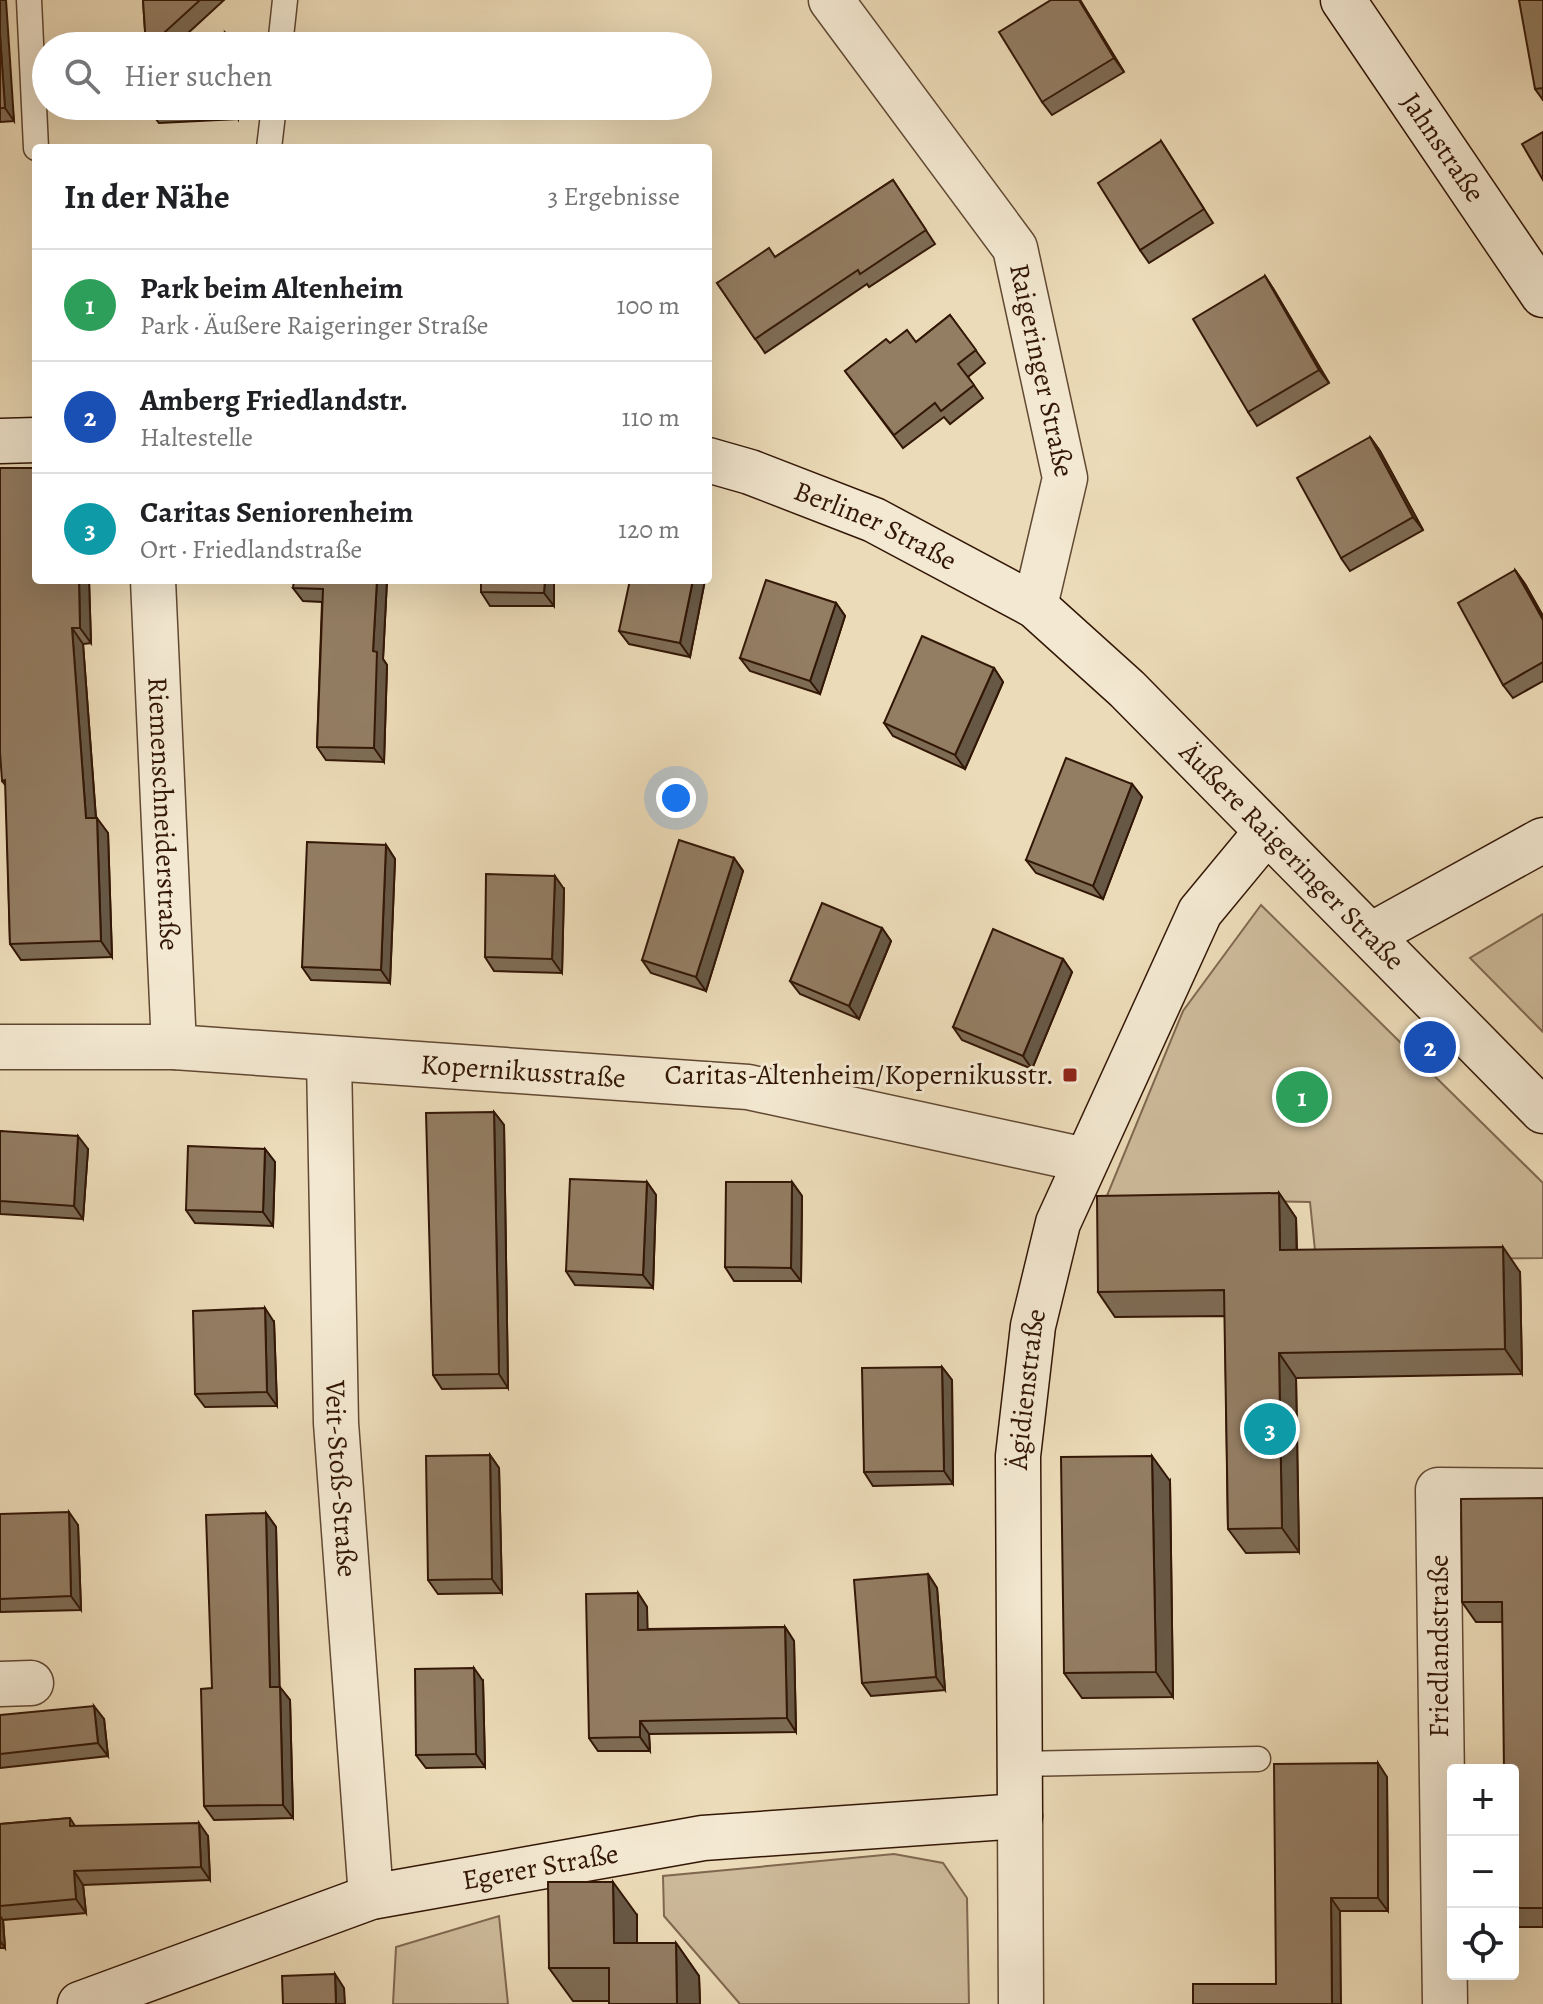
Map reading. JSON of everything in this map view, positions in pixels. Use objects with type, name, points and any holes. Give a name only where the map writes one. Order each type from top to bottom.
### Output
[{"type":"street","name":"Raigeringer Straße","points":[[831,0],[1015,248],[1065,478],[1035,606]]},
{"type":"street","name":"Jahnstraße","points":[[1343,0],[1543,295]]},
{"type":"street","points":[[0,441],[32,440]]},
{"type":"street","name":"Berliner Straße","points":[[712,461],[750,472],[874,520],[1035,606]]},
{"type":"street","name":"Riemenschneiderstraße","points":[[153,584],[174,1047]]},
{"type":"street","name":"Äußere Raigeringer Straße","points":[[1035,606],[1127,689],[1543,1111]]},
{"type":"street","name":"Ägidienstraße","points":[[1021,2004],[1018,1456],[1033,1326],[1058,1223],[1200,912],[1267,831]]},
{"type":"street","points":[[1371,935],[1543,840]]},
{"type":"street","name":"Kopernikusstraße","points":[[0,1047],[174,1047],[748,1087],[1085,1160]]},
{"type":"street","name":"Veit-Stoß-Straße","points":[[329,1059],[336,1423],[371,1897]]},
{"type":"street","name":"Friedlandstraße","points":[[1445,2004],[1438,1490],[1543,1491]]},
{"type":"street","name":"Egerer Straße","points":[[80,2004],[371,1897],[703,1838],[1020,1816]]},
{"type":"lane","points":[[29,0],[32,63]]},
{"type":"lane","points":[[282,32],[285,0]]},
{"type":"lane","points":[[35,120],[36,144]]},
{"type":"lane","points":[[269,144],[272,120]]},
{"type":"lane","points":[[1020,1764],[1258,1759]]},
{"type":"shaded area","points":[[1261,905],[1543,1183],[1543,1258],[1316,1260],[1310,1202],[1106,1198],[1183,1011]]},
{"type":"shaded area","points":[[1543,914],[1543,1032],[1470,958]]},
{"type":"shaded area","points":[[894,1854],[943,1863],[967,1898],[969,2004],[740,2004],[664,1916],[663,1876]]},
{"type":"shaded area","points":[[499,1916],[508,2004],[393,2004],[396,1947]]},
{"type":"building","points":[[143,0],[200,0],[165,32],[145,32]]},
{"type":"building","points":[[1051,0],[1079,0],[1114,58],[1042,102],[999,32]]},
{"type":"building","points":[[1519,0],[1543,0],[1543,88],[1535,89]]},
{"type":"building","points":[[0,35],[5,108],[0,108]]},
{"type":"building","points":[[1543,132],[1543,180],[1522,144]]},
{"type":"building","points":[[1161,141],[1204,209],[1140,250],[1098,183]]},
{"type":"building","points":[[893,180],[926,230],[860,274],[858,270],[755,339],[717,283],[769,248],[775,257]]},
{"type":"building","points":[[1265,276],[1319,370],[1248,412],[1193,319]]},
{"type":"building","points":[[950,315],[976,350],[958,364],[974,385],[941,411],[935,403],[894,435],[845,371],[886,339],[890,343],[907,330],[916,342]]},
{"type":"building","points":[[1370,437],[1413,517],[1341,558],[1297,478]]},
{"type":"building","points":[[0,468],[32,468],[32,584],[79,584],[80,628],[72,628],[86,818],[97,818],[101,941],[10,944],[5,780],[2,781]]},
{"type":"building","points":[[1515,570],[1543,620],[1543,662],[1503,685],[1458,603]]},
{"type":"building","points":[[766,580],[836,603],[810,681],[740,658]]},
{"type":"building","points":[[294,584],[377,584],[373,651],[377,652],[374,748],[317,747],[323,589],[293,588]]},
{"type":"building","points":[[481,584],[545,584],[544,593],[481,592]]},
{"type":"building","points":[[629,584],[692,584],[680,643],[619,631]]},
{"type":"building","points":[[922,636],[994,668],[955,755],[884,723]]},
{"type":"building","points":[[1066,758],[1132,784],[1093,886],[1026,860]]},
{"type":"building","points":[[679,840],[734,858],[696,977],[642,960]]},
{"type":"building","points":[[307,842],[386,845],[381,970],[302,967]]},
{"type":"building","points":[[486,874],[555,876],[552,959],[485,957]]},
{"type":"building","points":[[822,903],[882,928],[849,1006],[790,981]]},
{"type":"building","points":[[993,929],[1063,959],[1023,1056],[953,1027]]},
{"type":"building","points":[[494,1112],[499,1374],[433,1375],[426,1113]]},
{"type":"building","points":[[0,1131],[78,1136],[74,1206],[0,1201]]},
{"type":"building","points":[[188,1146],[265,1149],[263,1212],[186,1210]]},
{"type":"building","points":[[570,1179],[647,1182],[643,1275],[566,1271]]},
{"type":"building","points":[[726,1182],[792,1182],[791,1268],[725,1267]]},
{"type":"building","points":[[1279,1193],[1280,1250],[1503,1247],[1505,1349],[1279,1353],[1282,1528],[1228,1529],[1224,1290],[1098,1292],[1097,1196]]},
{"type":"building","points":[[265,1308],[267,1392],[195,1394],[193,1311]]},
{"type":"building","points":[[942,1367],[944,1471],[864,1472],[862,1368]]},
{"type":"building","points":[[490,1455],[492,1579],[428,1580],[426,1456]]},
{"type":"building","points":[[1152,1456],[1156,1672],[1064,1673],[1061,1457]]},
{"type":"building","points":[[1543,1498],[1543,1908],[1519,1908],[1519,1764],[1504,1764],[1502,1602],[1462,1602],[1461,1499]]},
{"type":"building","points":[[69,1512],[71,1596],[0,1599],[0,1514]]},
{"type":"building","points":[[266,1513],[270,1687],[280,1687],[283,1805],[204,1806],[201,1689],[212,1688],[206,1515]]},
{"type":"building","points":[[928,1574],[936,1677],[862,1683],[854,1580]]},
{"type":"building","points":[[638,1593],[638,1630],[785,1627],[787,1718],[640,1721],[640,1737],[589,1738],[586,1594]]},
{"type":"building","points":[[474,1668],[476,1754],[416,1755],[415,1669]]},
{"type":"building","points":[[94,1706],[98,1743],[0,1754],[0,1715]]},
{"type":"building","points":[[1378,1763],[1378,1898],[1331,1898],[1332,2004],[1193,2004],[1193,1984],[1276,1984],[1274,1764]]},
{"type":"building","points":[[70,1818],[70,1826],[199,1823],[201,1867],[74,1871],[76,1899],[0,1906],[0,1824]]},
{"type":"building","points":[[548,1882],[613,1882],[614,1943],[676,1943],[677,2004],[609,2004],[609,1968],[549,1968]]},
{"type":"building","points":[[335,1974],[336,2004],[283,2004],[282,1976]]},
{"type":"place","name":"Amberg Friedlandstr.","points":[[1430,1047]]},
{"type":"place","name":"Caritas-Altenheim/Kopernikusstr.","points":[[1070,1075]]},
{"type":"place","name":"Park beim Altenheim","points":[[1302,1097]]},
{"type":"place","name":"Caritas Seniorenheim","points":[[1270,1429]]}]
